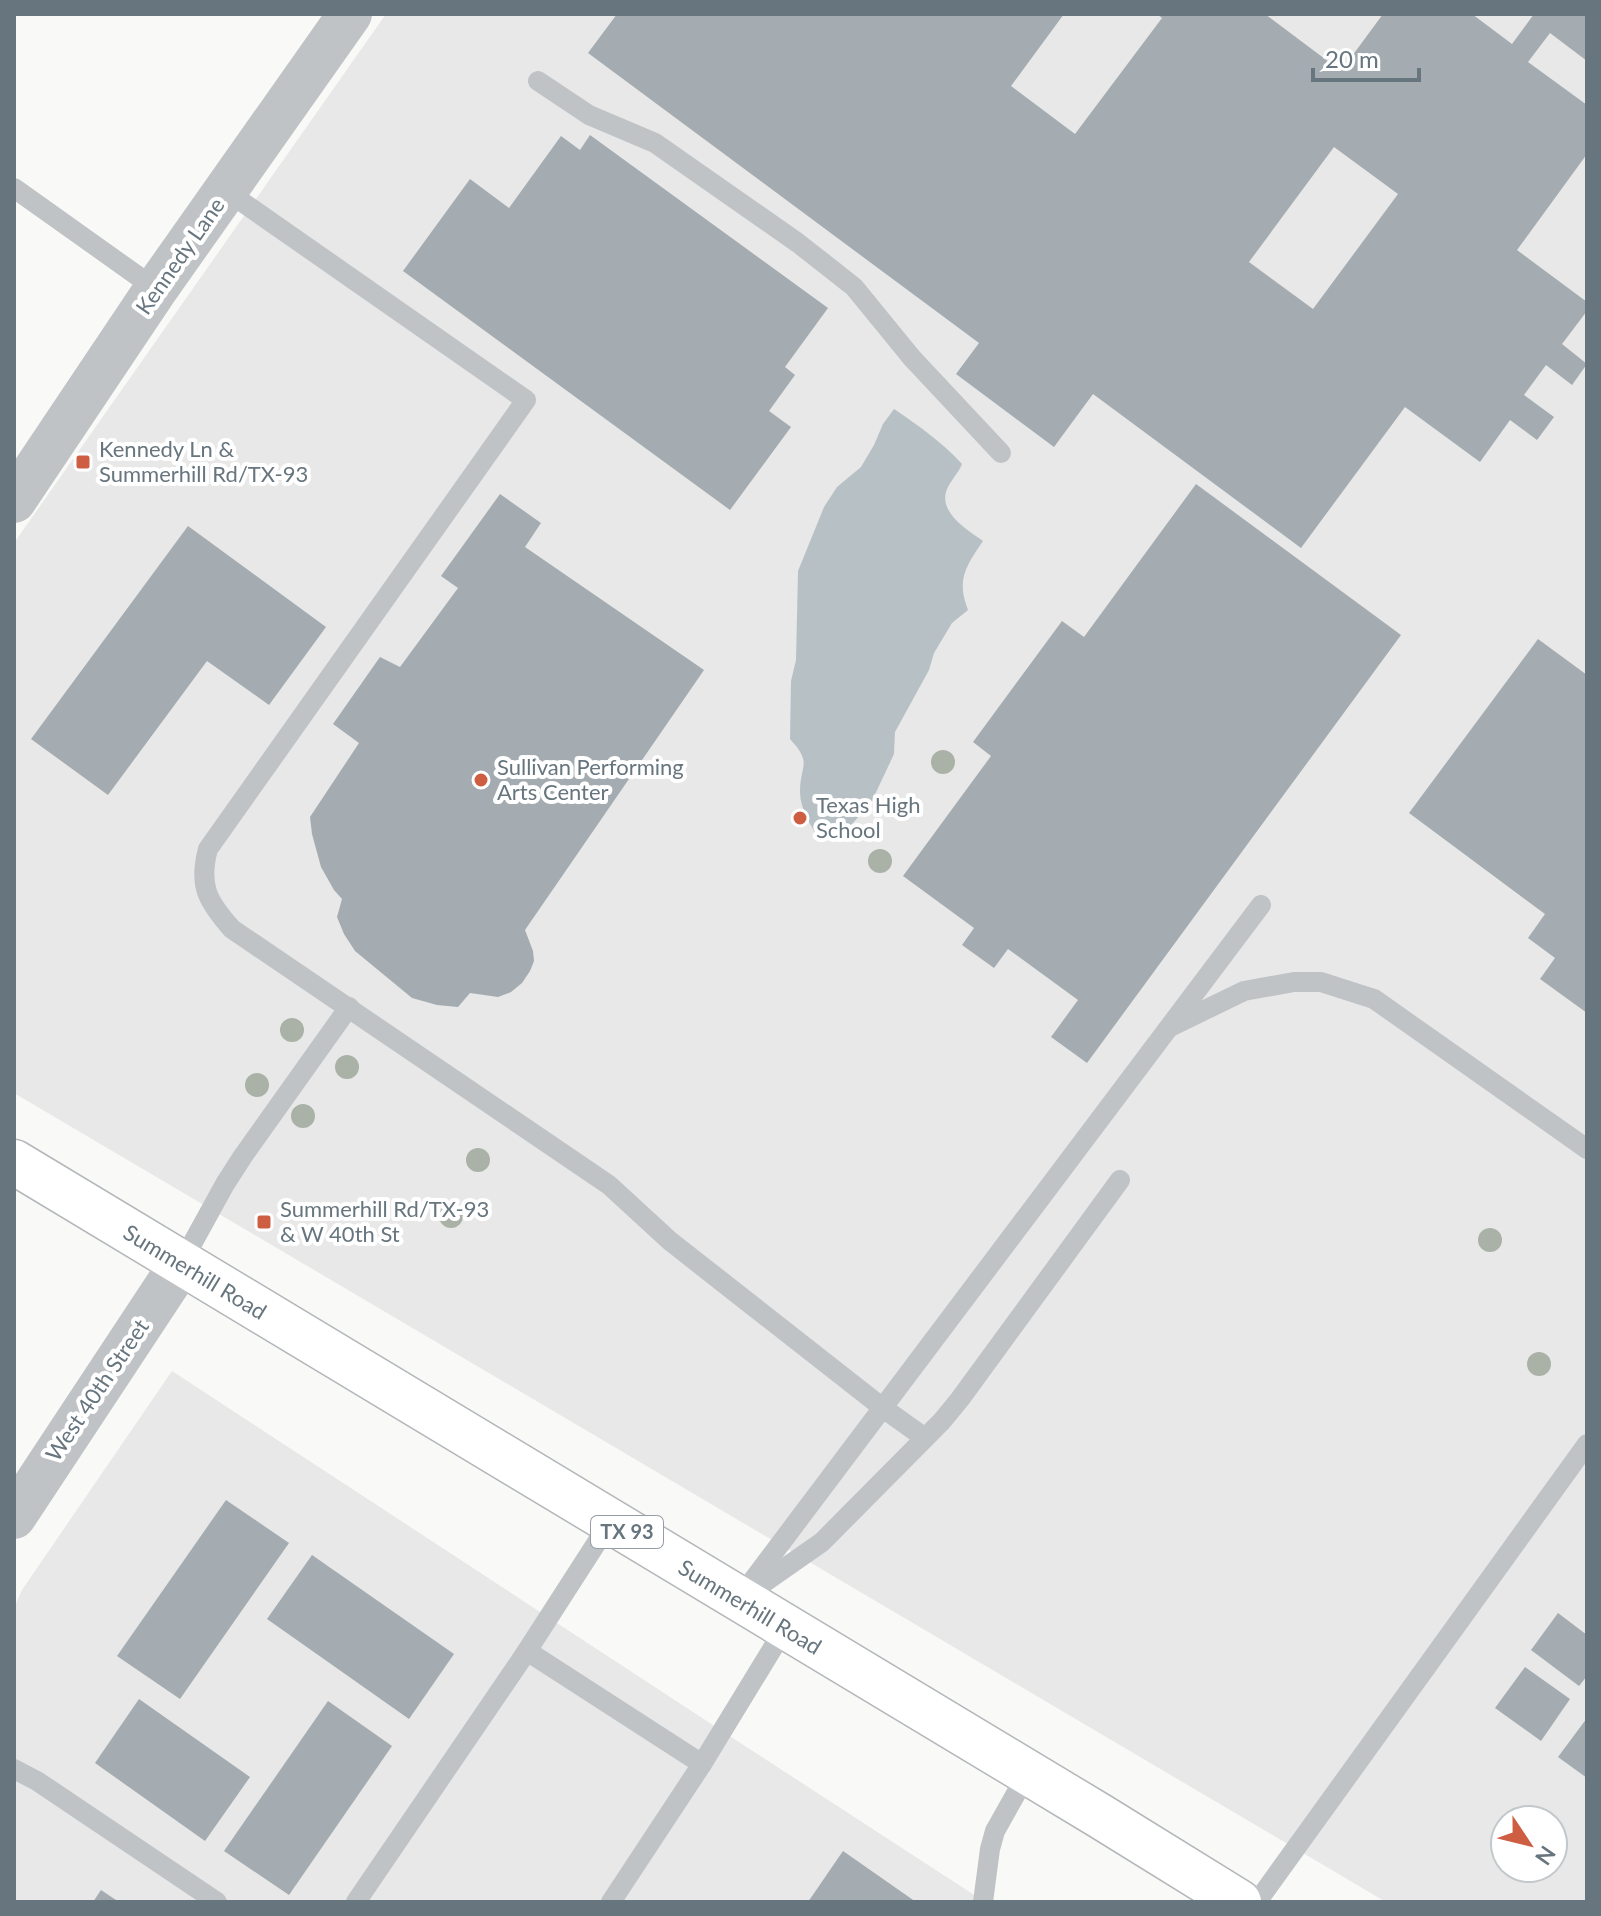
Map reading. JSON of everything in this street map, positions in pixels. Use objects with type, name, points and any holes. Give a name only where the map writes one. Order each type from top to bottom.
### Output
[{"type":"main road","name":"Summerhill Road","points":[[14,1162],[1239,1902]]},
{"type":"street","name":"Kennedy Lane","points":[[14,501],[156,289],[350,14]]},
{"type":"street","name":"West 40th Street","points":[[14,1517],[181,1264]]},
{"type":"lane","points":[[538,81],[589,115],[655,143],[798,243],[854,287],[912,358],[1001,453]]},
{"type":"lane","points":[[14,188],[156,289]]},
{"type":"lane","points":[[225,190],[526,400],[208,849],[203,868],[205,887],[215,910],[232,929],[609,1185],[670,1241],[925,1438]]},
{"type":"lane","points":[[738,1600],[1261,905]]},
{"type":"lane","points":[[1168,1028],[1244,991],[1294,982],[1321,982],[1347,989],[1374,999],[1587,1149]]},
{"type":"lane","points":[[181,1264],[237,1166],[349,1007]]},
{"type":"lane","points":[[738,1600],[822,1542],[925,1438],[960,1399],[1120,1180]]},
{"type":"lane","points":[[1257,1902],[1587,1444]]},
{"type":"lane","points":[[356,1902],[527,1651],[610,1522]]},
{"type":"lane","points":[[611,1902],[702,1764],[785,1628]]},
{"type":"lane","points":[[527,1651],[702,1764]]},
{"type":"lane","points":[[14,1769],[37,1781],[217,1902]]},
{"type":"lane","points":[[983,1902],[995,1831],[1027,1774]]},
{"type":"shaded area","name":"Texas High School","points":[[386,14],[1587,14],[1587,1902],[1386,1902],[14,1093],[14,543]]},
{"type":"shaded area","points":[[894,409],[938,441],[962,464],[949,485],[945,500],[957,521],[983,541],[972,558],[963,582],[968,610],[952,623],[934,653],[929,670],[895,732],[894,754],[871,803],[843,834],[832,840],[819,840],[800,798],[803,759],[790,739],[798,571],[824,507],[837,487],[861,467]]},
{"type":"shaded area","points":[[172,1371],[985,1902],[14,1902],[14,1608],[22,1590]]},
{"type":"building","points":[[617,14],[1064,14],[1011,86],[1075,134],[1162,18],[1157,14],[1265,14],[1341,71],[1383,14],[1472,14],[1512,44],[1534,14],[1587,14],[1587,61],[1550,33],[1528,62],[1587,105],[1587,154],[1517,250],[1587,302],[1587,311],[1562,344],[1587,364],[1572,385],[1546,365],[1524,395],[1554,417],[1537,440],[1510,420],[1480,462],[1405,407],[1301,548],[1093,394],[1054,447],[956,374],[979,343],[588,53]],"holes":[[[1334,147],[1398,194],[1313,309],[1249,262]]]},
{"type":"building","points":[[590,135],[828,308],[785,367],[795,375],[769,411],[791,427],[730,510],[403,271],[470,179],[509,208],[561,136],[580,150]]},
{"type":"building","points":[[1196,484],[1401,635],[1087,1063],[1051,1037],[1078,1000],[1008,949],[994,968],[962,945],[974,928],[903,876],[991,756],[973,742],[1062,621],[1084,637]]},
{"type":"building","name":"Sullivan Performing Arts Center","points":[[500,494],[541,523],[525,547],[704,670],[525,930],[534,961],[522,983],[498,997],[470,993],[458,1007],[437,1005],[412,998],[355,951],[337,917],[342,899],[321,867],[310,817],[359,743],[333,724],[380,657],[400,667],[458,588],[441,576]]},
{"type":"building","points":[[188,526],[326,627],[269,705],[207,661],[108,795],[31,739]]},
{"type":"building","points":[[1538,639],[1587,675],[1587,1013],[1540,979],[1555,958],[1528,938],[1545,914],[1409,813]]},
{"type":"building","points":[[226,1500],[289,1543],[180,1699],[117,1656]]},
{"type":"building","points":[[312,1555],[454,1654],[409,1719],[267,1619]]},
{"type":"building","points":[[1558,1613],[1587,1635],[1587,1676],[1579,1686],[1531,1650]]},
{"type":"building","points":[[1525,1667],[1570,1699],[1541,1741],[1495,1708]]},
{"type":"building","points":[[139,1699],[250,1777],[205,1841],[95,1763]]},
{"type":"building","points":[[328,1701],[392,1746],[289,1895],[224,1851]]},
{"type":"building","points":[[1587,1718],[1587,1778],[1558,1757]]},
{"type":"building","points":[[843,1851],[916,1902],[808,1902]]},
{"type":"building","points":[[101,1890],[119,1902],[93,1902]]},
{"type":"place","name":"Kennedy Ln & Summerhill Rd/TX-93","points":[[83,462]]},
{"type":"place","name":"Sullivan Performing Arts Center","points":[[481,780]]},
{"type":"place","name":"Texas High School","points":[[800,818]]},
{"type":"place","name":"Summerhill Rd/TX-93 & W 40th St","points":[[264,1222]]}]
